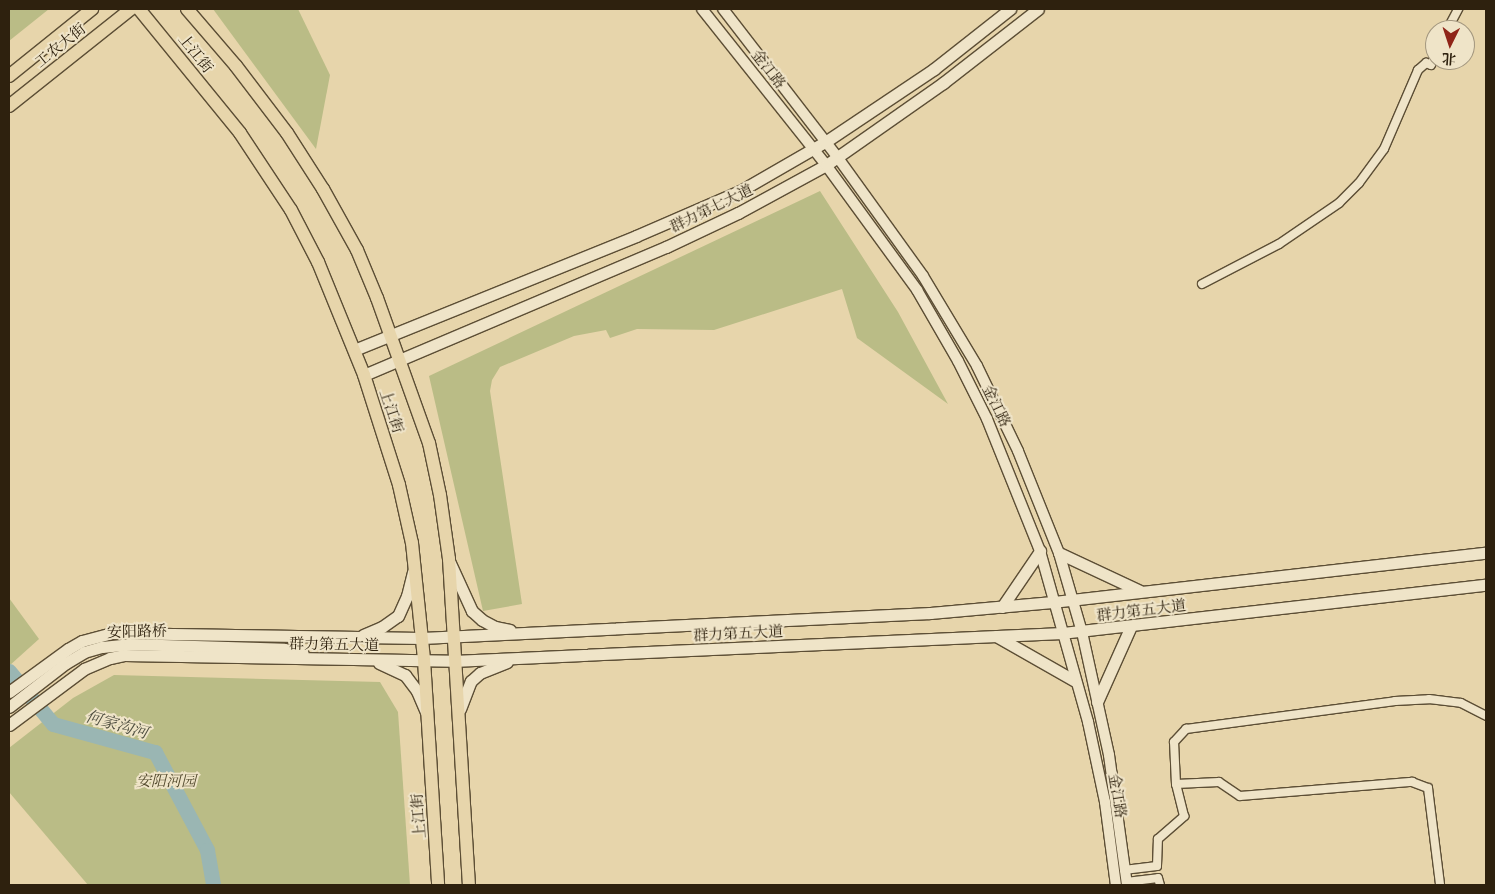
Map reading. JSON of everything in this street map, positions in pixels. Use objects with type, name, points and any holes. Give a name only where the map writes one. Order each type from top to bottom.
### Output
[{"type":"main road","name":"工农大街","points":[[9,76],[92,9]]},
{"type":"main road","name":"工农大街","points":[[9,106],[131,9]]},
{"type":"main road","name":"上江街","points":[[139,9],[240,133],[291,210],[318,262],[364,375],[399,485],[412,543],[424,660],[438,885]]},
{"type":"main road","name":"上江街","points":[[188,9],[236,66],[287,133],[323,188],[357,250],[400,360],[429,443],[440,495],[448,559],[453,661],[469,885]]},
{"type":"main road","name":"群力第七大道","points":[[354,350],[636,236],[740,191],[825,142],[934,69],[1010,9]]},
{"type":"main road","name":"群力第七大道","points":[[364,375],[666,247],[738,213],[838,158],[943,83],[1038,9]]},
{"type":"main road","points":[[1002,607],[1040,551]]},
{"type":"main road","points":[[1059,553],[1142,592]]},
{"type":"main road","name":"群力第五大道","points":[[9,692],[54,658],[82,641],[111,633],[422,638],[910,614],[1073,600],[1486,553]]},
{"type":"main road","points":[[448,559],[472,611],[482,620],[495,627],[524,634]]},
{"type":"main road","points":[[359,637],[382,627],[398,616],[407,596],[414,568]]},
{"type":"main road","name":"群力第五大道","points":[[9,725],[68,680],[96,663],[124,656],[453,661],[1082,632],[1486,585]]},
{"type":"main road","points":[[1097,702],[1131,626]]},
{"type":"main road","points":[[996,636],[1075,681]]},
{"type":"main road","name":"安阳路桥","points":[[9,707],[66,663],[84,652],[102,647],[129,644],[284,649],[336,659]]},
{"type":"main road","points":[[457,718],[464,694],[471,681],[492,667],[520,658]]},
{"type":"main road","points":[[370,660],[388,666],[404,675],[417,691],[428,717]]},
{"type":"street","name":"金江路","points":[[702,9],[826,165],[917,290],[958,361],[994,434],[1040,551],[1096,754],[1105,802],[1116,885]]},
{"type":"street","name":"金江路","points":[[723,9],[838,158],[923,276],[977,366],[1018,451],[1059,553],[1082,632],[1109,755],[1127,884]]},
{"type":"street","points":[[1202,284],[1279,244],[1339,203],[1358,183],[1384,149],[1418,70],[1425,64]]},
{"type":"street","points":[[1124,870],[1157,866],[1158,839],[1184,816],[1176,784],[1174,742],[1186,729],[1394,701],[1429,699],[1462,703],[1486,716]]},
{"type":"street","points":[[1176,784],[1219,782],[1240,796],[1412,782],[1428,788],[1440,885]]},
{"type":"street","points":[[1127,884],[1158,878],[1160,885]]},
{"type":"green space","points":[[9,9],[49,9],[9,41]]},
{"type":"green space","points":[[213,9],[298,9],[330,75],[316,149]]},
{"type":"green space","points":[[820,191],[898,312],[948,404],[857,338],[842,289],[714,330],[637,329],[610,338],[606,330],[574,336],[500,367],[492,380],[490,391],[522,604],[483,611],[429,376]]},
{"type":"green space","points":[[9,598],[39,639],[9,666]]},
{"type":"green space","name":"安阳河园","points":[[114,675],[380,682],[398,712],[410,885],[88,885],[9,792],[9,748],[73,698]]},
{"type":"waterway","name":"何家沟河","points":[[9,671],[53,724],[155,752],[207,850],[213,885]]}]
